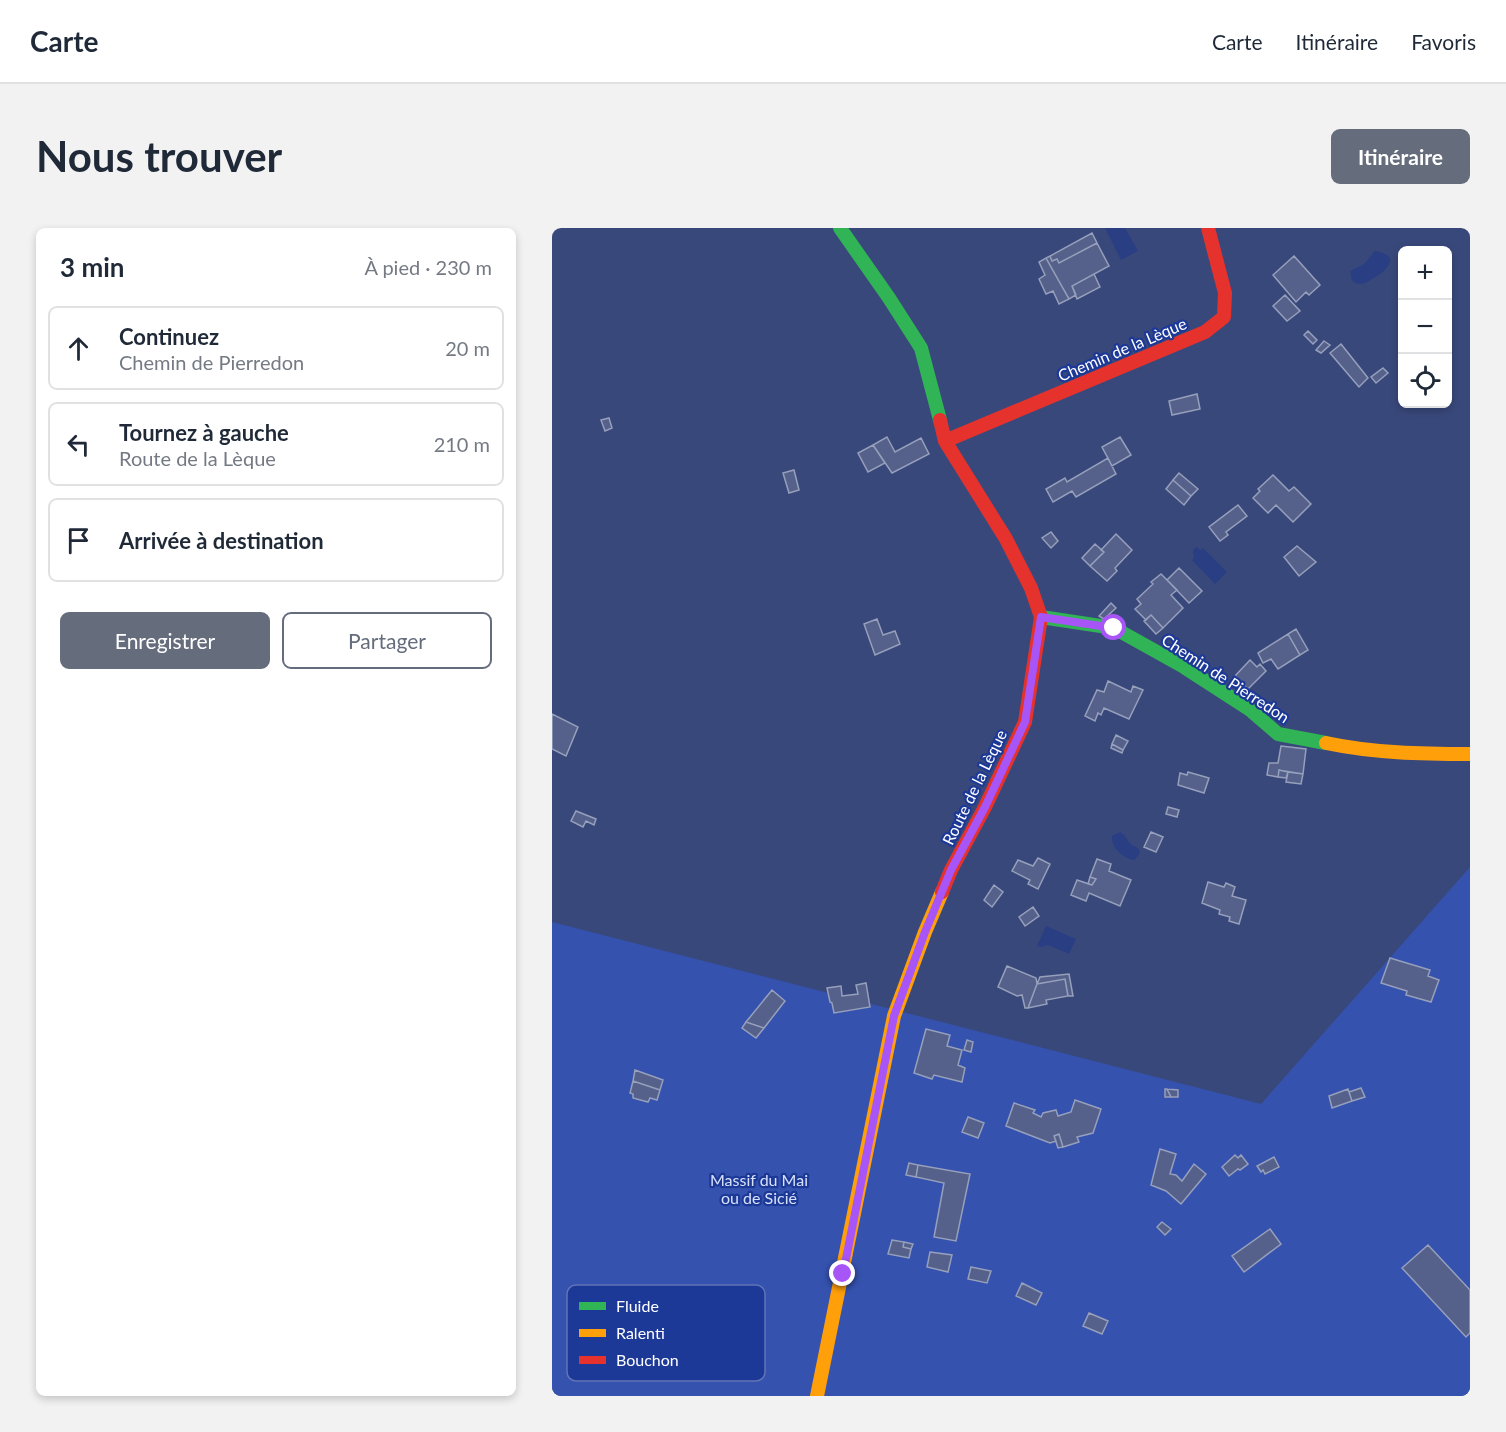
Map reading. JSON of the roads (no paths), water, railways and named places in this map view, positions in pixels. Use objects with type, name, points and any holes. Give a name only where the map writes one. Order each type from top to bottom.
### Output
[{"type":"street","name":"Route de la Lèque","points":[[817,1396],[894,1016],[951,870],[985,807],[1025,722],[1041,617],[1031,588],[1006,539],[945,441],[921,348],[840,228]]},
{"type":"street","name":"Chemin de la Lèque","points":[[945,441],[1205,332],[1224,317],[1225,293],[1208,228]]},
{"type":"street","name":"Chemin de Pierredon","points":[[1041,617],[1114,628],[1184,667],[1249,709],[1278,734],[1350,747],[1431,754],[1470,754]]},
{"type":"park label","name":"Massif du Mai ou de Sicié","points":[[759,1188]]}]
